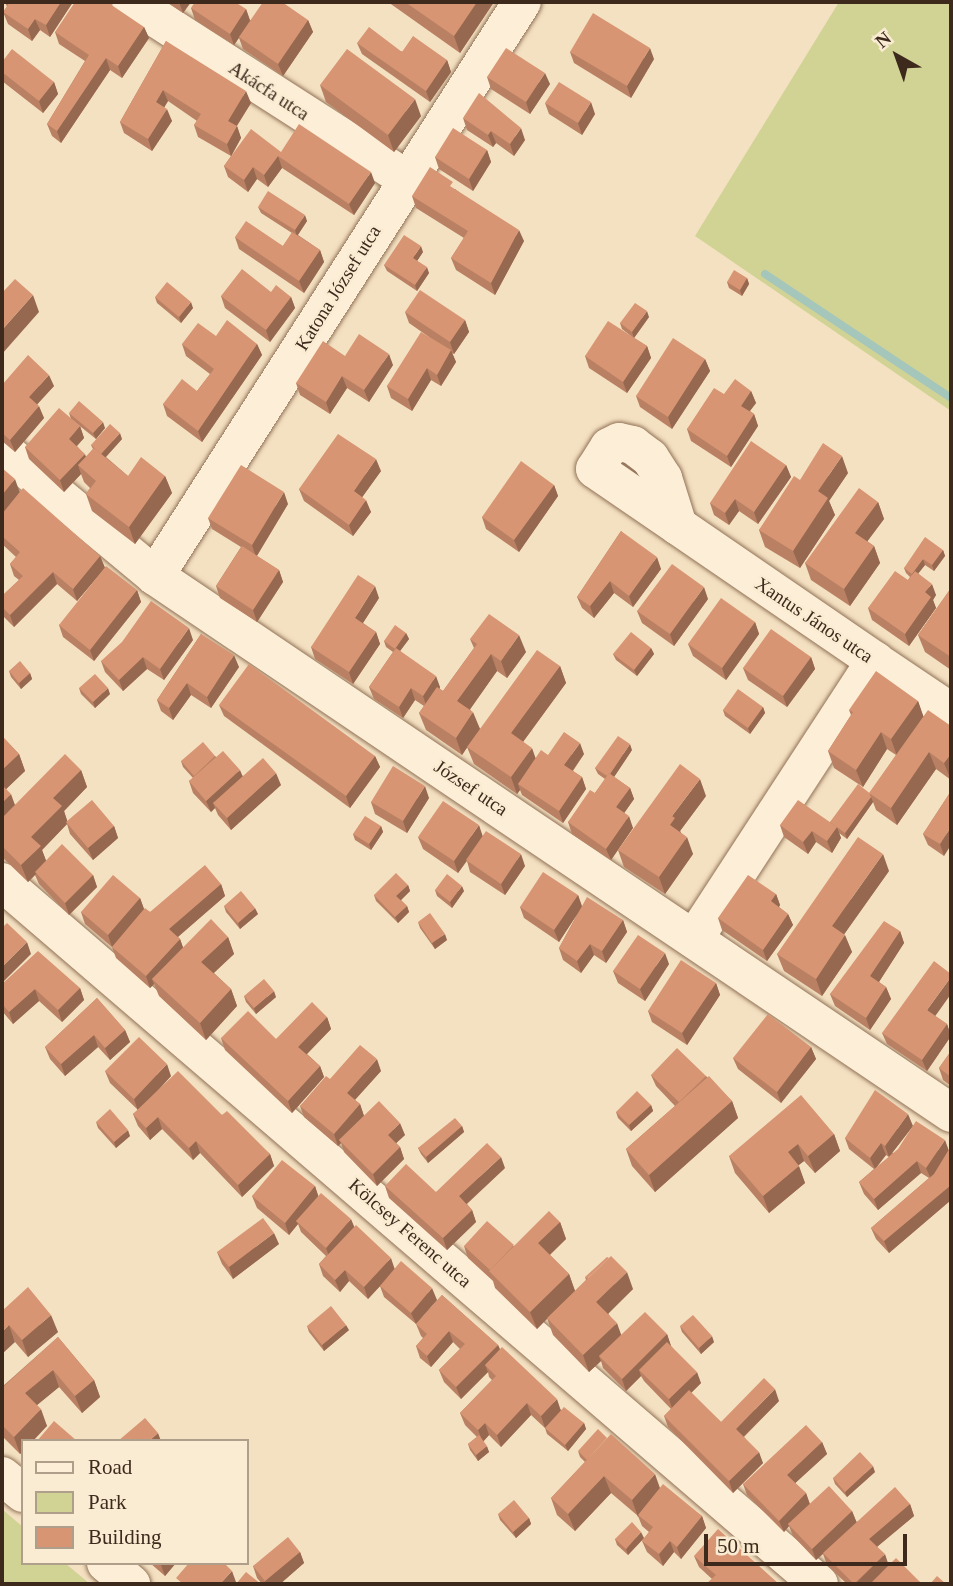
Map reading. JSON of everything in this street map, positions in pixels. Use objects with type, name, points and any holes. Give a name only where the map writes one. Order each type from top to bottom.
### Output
[{"type":"street","name":"Akácfa utca","points":[[131,2],[407,180]]},
{"type":"street","name":"Katona József utca","points":[[155,576],[522,2]]},
{"type":"street","name":"József utca","points":[[2,449],[155,576],[951,1113]]},
{"type":"street","name":"Xantus János utca","points":[[678,526],[951,712]]},
{"type":"street","points":[[694,939],[875,661]]},
{"type":"street","name":"Kölcsey Ferenc utca","points":[[2,882],[819,1584]]},
{"type":"street","points":[[2,1476],[21,1491]]},
{"type":"street","points":[[108,1565],[131,1584]]},
{"type":"green space","points":[[839,2],[951,2],[951,411],[695,236]]},
{"type":"green space","points":[[2,1509],[21,1525],[21,1565],[67,1565],[90,1584],[2,1584]]},
{"type":"building","points":[[10,2],[61,2],[46,25],[35,19],[28,29],[3,12]]},
{"type":"building","points":[[75,2],[107,2],[144,27],[118,66],[106,58],[57,131],[47,124],[89,55],[55,32]]},
{"type":"building","points":[[195,2],[235,2],[246,9],[230,34],[191,8]]},
{"type":"building","points":[[263,2],[282,2],[308,20],[278,64],[239,37]]},
{"type":"building","points":[[405,2],[477,2],[454,36]]},
{"type":"building","points":[[593,13],[650,48],[627,86],[570,52]]},
{"type":"building","points":[[369,27],[402,52],[413,36],[447,60],[426,91],[357,43]]},
{"type":"building","points":[[166,41],[246,91],[228,121],[237,126],[227,144],[194,125],[201,114],[163,90],[156,102],[167,109],[148,139],[120,122]]},
{"type":"building","points":[[506,48],[545,73],[526,102],[487,77]]},
{"type":"building","points":[[12,49],[54,82],[39,101],[2,72],[2,62]]},
{"type":"building","points":[[347,49],[415,99],[388,135],[320,85]]},
{"type":"building","points":[[559,82],[591,102],[578,123],[545,103]]},
{"type":"building","points":[[479,93],[521,128],[510,144],[491,131],[488,135],[463,118]]},
{"type":"building","points":[[299,124],[371,172],[349,204],[278,156],[264,175],[253,167],[244,180],[224,166],[251,129],[281,152]]},
{"type":"building","points":[[453,128],[487,150],[469,179],[435,157]]},
{"type":"building","points":[[430,167],[453,182],[450,186],[519,230],[491,283],[451,258],[468,231],[412,196]]},
{"type":"building","points":[[268,191],[305,215],[295,230],[258,207]]},
{"type":"building","points":[[246,221],[283,246],[292,232],[320,250],[299,281],[235,237]]},
{"type":"building","points":[[404,235],[421,246],[413,258],[427,267],[415,285],[384,265]]},
{"type":"building","points":[[242,269],[271,292],[276,285],[291,297],[266,330],[221,296]]},
{"type":"building","points":[[734,270],[747,278],[740,290],[727,282]]},
{"type":"building","points":[[15,279],[33,295],[2,330],[2,293]]},
{"type":"building","points":[[167,282],[191,302],[179,317],[155,297]]},
{"type":"building","points":[[420,290],[465,320],[450,342],[405,312]]},
{"type":"building","points":[[635,303],[647,311],[632,332],[620,323]]},
{"type":"building","points":[[227,320],[257,344],[198,431],[163,404],[182,379],[197,391],[214,369],[182,344],[198,323],[216,336]]},
{"type":"building","points":[[608,321],[647,346],[623,382],[585,356]]},
{"type":"building","points":[[421,332],[451,350],[437,375],[427,368],[408,399],[387,386]]},
{"type":"building","points":[[359,334],[389,354],[364,390],[342,376],[326,402],[296,383],[323,341],[345,356]]},
{"type":"building","points":[[673,338],[705,359],[668,417],[636,396]]},
{"type":"building","points":[[28,355],[49,375],[29,397],[39,406],[10,440],[2,433],[2,385]]},
{"type":"building","points":[[735,379],[751,391],[741,406],[754,414],[727,456],[687,429],[714,388],[724,394]]},
{"type":"building","points":[[79,401],[103,422],[93,433],[69,413]]},
{"type":"building","points":[[59,408],[80,426],[69,439],[85,454],[60,480],[25,447]]},
{"type":"building","points":[[110,424],[120,433],[101,454],[91,445]]},
{"type":"building","points":[[338,434],[376,459],[354,491],[366,500],[349,525],[299,489]]},
{"type":"building","points":[[751,441],[786,465],[754,512],[735,499],[725,513],[710,503]]},
{"type":"building","points":[[823,443],[842,456],[818,491],[828,498],[793,551],[759,530],[794,476],[800,480]]},
{"type":"building","points":[[94,448],[128,476],[141,457],[165,476],[129,527],[86,494],[96,481],[78,465]]},
{"type":"building","points":[[521,461],[554,485],[514,540],[482,517]]},
{"type":"building","points":[[241,465],[284,492],[252,545],[208,518]]},
{"type":"building","points":[[2,468],[15,479],[2,495]]},
{"type":"building","points":[[23,488],[100,556],[73,589],[53,572],[10,615],[2,607],[2,596],[23,576],[10,564],[20,552],[2,536],[2,514]]},
{"type":"building","points":[[859,488],[878,502],[855,533],[874,546],[844,589],[805,563]]},
{"type":"building","points":[[621,531],[657,557],[629,596],[610,581],[590,606],[577,597]]},
{"type":"building","points":[[925,537],[943,550],[932,565],[923,559],[912,574],[904,568]]},
{"type":"building","points":[[242,546],[279,570],[253,610],[216,586]]},
{"type":"building","points":[[672,564],[704,587],[670,634],[637,611]]},
{"type":"building","points":[[106,566],[137,590],[90,650],[59,625]]},
{"type":"building","points":[[895,571],[908,580],[915,571],[932,584],[925,592],[931,597],[905,634],[868,608]]},
{"type":"building","points":[[358,575],[375,586],[355,618],[376,632],[349,672],[311,647]]},
{"type":"building","points":[[951,588],[951,657],[918,635]]},
{"type":"building","points":[[721,598],[755,622],[722,668],[688,644]]},
{"type":"building","points":[[151,601],[189,628],[160,669],[143,657],[119,680],[101,661],[122,642]]},
{"type":"building","points":[[489,614],[519,635],[501,661],[491,654],[457,701],[473,712],[456,738],[419,713],[437,687],[443,691],[477,644],[470,639]]},
{"type":"building","points":[[395,625],[406,633],[395,649],[384,641]]},
{"type":"building","points":[[771,629],[811,657],[783,696],[743,668]]},
{"type":"building","points":[[631,632],[651,648],[634,670],[613,654]]},
{"type":"building","points":[[201,634],[234,655],[207,697],[187,683],[169,708],[157,700]]},
{"type":"building","points":[[396,648],[436,676],[423,696],[411,688],[399,707],[369,687]]},
{"type":"building","points":[[537,650],[560,666],[511,733],[532,748],[511,777],[467,747]]},
{"type":"building","points":[[20,661],[30,673],[19,683],[9,671]]},
{"type":"building","points":[[249,664],[375,756],[346,796],[219,705]]},
{"type":"building","points":[[876,671],[918,701],[891,739],[881,732],[856,770],[828,751],[853,712],[849,710]]},
{"type":"building","points":[[95,674],[108,688],[93,702],[79,688]]},
{"type":"building","points":[[738,689],[763,707],[748,728],[723,710]]},
{"type":"building","points":[[928,710],[951,726],[951,754],[944,763],[929,752],[891,808],[869,793]]},
{"type":"building","points":[[564,732],[580,743],[564,765],[582,777],[559,811],[518,784],[541,750],[548,755]]},
{"type":"building","points":[[2,736],[19,754],[2,770]]},
{"type":"building","points":[[618,736],[630,744],[607,776],[595,768]]},
{"type":"building","points":[[203,742],[215,756],[194,776],[181,761]]},
{"type":"building","points":[[223,751],[240,770],[206,801],[189,781]]},
{"type":"building","points":[[65,754],[81,770],[53,798],[62,806],[31,837],[41,846],[21,865],[2,846],[2,818]]},
{"type":"building","points":[[263,758],[276,773],[227,818],[213,803]]},
{"type":"building","points":[[680,764],[700,779],[672,816],[675,818],[670,825],[687,837],[659,877],[618,850]]},
{"type":"building","points":[[393,766],[425,786],[403,821],[371,802]]},
{"type":"building","points":[[609,773],[630,788],[616,807],[629,816],[606,849],[568,822],[590,790],[595,793]]},
{"type":"building","points":[[858,784],[872,795],[869,793],[871,797],[845,833],[830,822]]},
{"type":"building","points":[[2,785],[11,794],[2,803]]},
{"type":"building","points":[[951,791],[951,827],[940,844],[923,834]]},
{"type":"building","points":[[92,800],[114,826],[88,848],[66,822]]},
{"type":"building","points":[[798,800],[837,827],[827,841],[812,831],[803,842],[780,825]]},
{"type":"building","points":[[443,801],[479,825],[454,861],[418,837]]},
{"type":"building","points":[[365,816],[381,826],[369,844],[353,834]]},
{"type":"building","points":[[486,831],[521,854],[501,884],[466,860]]},
{"type":"building","points":[[858,837],[883,854],[832,926],[845,935],[816,979],[777,954]]},
{"type":"building","points":[[62,844],[93,875],[65,903],[35,872]]},
{"type":"building","points":[[205,865],[221,884],[169,929],[180,939],[146,976],[112,947],[145,908],[150,912]]},
{"type":"building","points":[[543,872],[578,895],[554,930],[520,907]]},
{"type":"building","points":[[396,873],[408,885],[396,896],[407,906],[395,917],[374,895]]},
{"type":"building","points":[[447,874],[462,886],[450,902],[435,890]]},
{"type":"building","points":[[113,875],[140,898],[108,935],[81,912]]},
{"type":"building","points":[[748,875],[776,894],[771,901],[788,914],[763,950],[718,918]]},
{"type":"building","points":[[241,891],[255,908],[238,923],[224,906]]},
{"type":"building","points":[[587,897],[623,920],[602,951],[590,944],[577,961],[559,948]]},
{"type":"building","points":[[430,913],[445,934],[432,943],[418,922]]},
{"type":"building","points":[[211,919],[228,937],[201,962],[231,989],[200,1023],[152,979]]},
{"type":"building","points":[[884,921],[900,931],[870,976],[886,987],[866,1018],[830,994]]},
{"type":"building","points":[[7,923],[27,942],[2,967],[2,928]]},
{"type":"building","points":[[638,935],[665,953],[640,989],[613,971]]},
{"type":"building","points":[[38,951],[80,988],[58,1010],[35,989],[9,1012],[2,1004],[2,984]]},
{"type":"building","points":[[681,960],[716,983],[682,1033],[648,1011]]},
{"type":"building","points":[[934,961],[951,974],[951,977],[927,1010],[947,1024],[922,1060],[882,1033]]},
{"type":"building","points":[[264,979],[274,991],[254,1008],[244,996]]},
{"type":"building","points":[[97,998],[125,1030],[105,1048],[94,1035],[61,1064],[45,1047]]},
{"type":"building","points":[[312,1002],[327,1017],[298,1047],[320,1066],[288,1101],[221,1038],[248,1011],[276,1039]]},
{"type":"building","points":[[768,1014],[811,1047],[777,1092],[733,1058]]},
{"type":"building","points":[[139,1037],[167,1064],[134,1099],[105,1071]]},
{"type":"building","points":[[360,1045],[377,1059],[347,1093],[360,1104],[334,1134],[300,1106],[326,1076],[330,1079]]},
{"type":"building","points":[[677,1048],[706,1076],[679,1102],[651,1075]]},
{"type":"building","points":[[951,1051],[951,1077],[939,1068]]},
{"type":"building","points":[[178,1071],[222,1115],[227,1111],[270,1154],[238,1185],[196,1141],[189,1148],[158,1117],[146,1128],[133,1114]]},
{"type":"building","points":[[709,1076],[732,1101],[649,1175],[626,1149]]},
{"type":"building","points":[[875,1090],[908,1114],[885,1146],[881,1143],[870,1158],[845,1138]]},
{"type":"building","points":[[637,1091],[651,1105],[629,1125],[616,1112]]},
{"type":"building","points":[[801,1095],[834,1134],[808,1156],[798,1144],[788,1152],[799,1166],[763,1196],[729,1156]]},
{"type":"building","points":[[379,1101],[400,1123],[388,1135],[400,1147],[373,1174],[339,1140]]},
{"type":"building","points":[[110,1109],[128,1130],[114,1142],[96,1122]]},
{"type":"building","points":[[455,1118],[462,1126],[426,1157],[418,1148]]},
{"type":"building","points":[[916,1121],[945,1140],[926,1168],[917,1161],[874,1199],[859,1182],[898,1149]]},
{"type":"building","points":[[487,1143],[501,1157],[459,1196],[472,1210],[443,1238],[385,1186],[406,1164],[436,1192]]},
{"type":"building","points":[[951,1146],[951,1185],[884,1241],[871,1228],[934,1174]]},
{"type":"building","points":[[282,1160],[315,1186],[285,1223],[252,1196]]},
{"type":"building","points":[[321,1193],[351,1219],[326,1248],[296,1221]]},
{"type":"building","points":[[549,1211],[560,1222],[538,1243],[569,1274],[530,1312],[489,1271]]},
{"type":"building","points":[[263,1218],[274,1233],[229,1267],[217,1252]]},
{"type":"building","points":[[487,1221],[514,1245],[490,1270],[464,1246]]},
{"type":"building","points":[[356,1225],[391,1258],[364,1287],[345,1270],[335,1280],[319,1264]]},
{"type":"building","points":[[611,1256],[627,1272],[596,1302],[617,1323],[583,1355],[547,1318]]},
{"type":"building","points":[[609,1258],[587,1279],[585,1277]]},
{"type":"building","points":[[401,1261],[432,1288],[411,1313],[380,1286]]},
{"type":"building","points":[[28,1287],[51,1315],[22,1340],[9,1325],[2,1332],[2,1311]]},
{"type":"building","points":[[442,1295],[498,1345],[456,1387],[439,1370],[465,1344],[449,1331],[427,1356],[416,1346],[427,1334],[416,1324]]},
{"type":"building","points":[[331,1306],[346,1325],[322,1345],[307,1326]]},
{"type":"building","points":[[645,1312],[667,1334],[622,1379],[599,1356]]},
{"type":"building","points":[[693,1315],[712,1336],[699,1348],[680,1326]]},
{"type":"building","points":[[58,1337],[94,1380],[75,1396],[53,1370],[25,1393],[41,1409],[14,1437],[2,1425],[2,1388]]},
{"type":"building","points":[[667,1342],[697,1372],[669,1399],[639,1370]]},
{"type":"building","points":[[502,1347],[557,1399],[541,1416],[527,1403],[497,1435],[485,1423],[478,1430],[460,1413],[496,1376],[485,1365]]},
{"type":"building","points":[[764,1378],[775,1389],[736,1429],[759,1452],[729,1481],[664,1416],[689,1390],[721,1422]]},
{"type":"building","points":[[564,1407],[584,1423],[565,1445],[545,1428]]},
{"type":"building","points":[[145,1418],[158,1433],[151,1439],[120,1439]]},
{"type":"building","points":[[54,1421],[75,1439],[39,1439]]},
{"type":"building","points":[[806,1425],[822,1442],[787,1475],[806,1493],[779,1521],[743,1484]]},
{"type":"building","points":[[598,1429],[607,1438],[587,1460],[578,1451]]},
{"type":"building","points":[[611,1434],[655,1474],[632,1500],[604,1476],[568,1514],[551,1498]]},
{"type":"building","points":[[479,1435],[487,1446],[476,1455],[468,1444]]},
{"type":"building","points":[[860,1452],[873,1466],[845,1492],[833,1478]]},
{"type":"building","points":[[663,1484],[702,1516],[677,1547],[670,1541],[659,1554],[642,1541],[653,1527],[638,1515]]},
{"type":"building","points":[[829,1486],[852,1511],[812,1549],[788,1524]]},
{"type":"building","points":[[895,1487],[910,1504],[869,1539],[885,1554],[854,1584],[823,1553]]},
{"type":"building","points":[[514,1500],[529,1518],[513,1532],[498,1514]]},
{"type":"building","points":[[632,1522],[641,1532],[626,1549],[615,1539]]},
{"type":"building","points":[[718,1529],[779,1584],[706,1584],[716,1575],[694,1556]]},
{"type":"building","points":[[288,1537],[300,1552],[265,1581],[253,1566]]},
{"type":"building","points":[[896,1558],[920,1582],[870,1584]]},
{"type":"building","points":[[187,1565],[226,1565],[232,1571],[220,1584],[183,1584],[176,1578]]},
{"type":"building","points":[[246,1572],[261,1584],[236,1584]]},
{"type":"building","points":[[937,1576],[946,1584],[930,1584]]},
{"type":"waterway","points":[[765,274],[951,398]]}]
